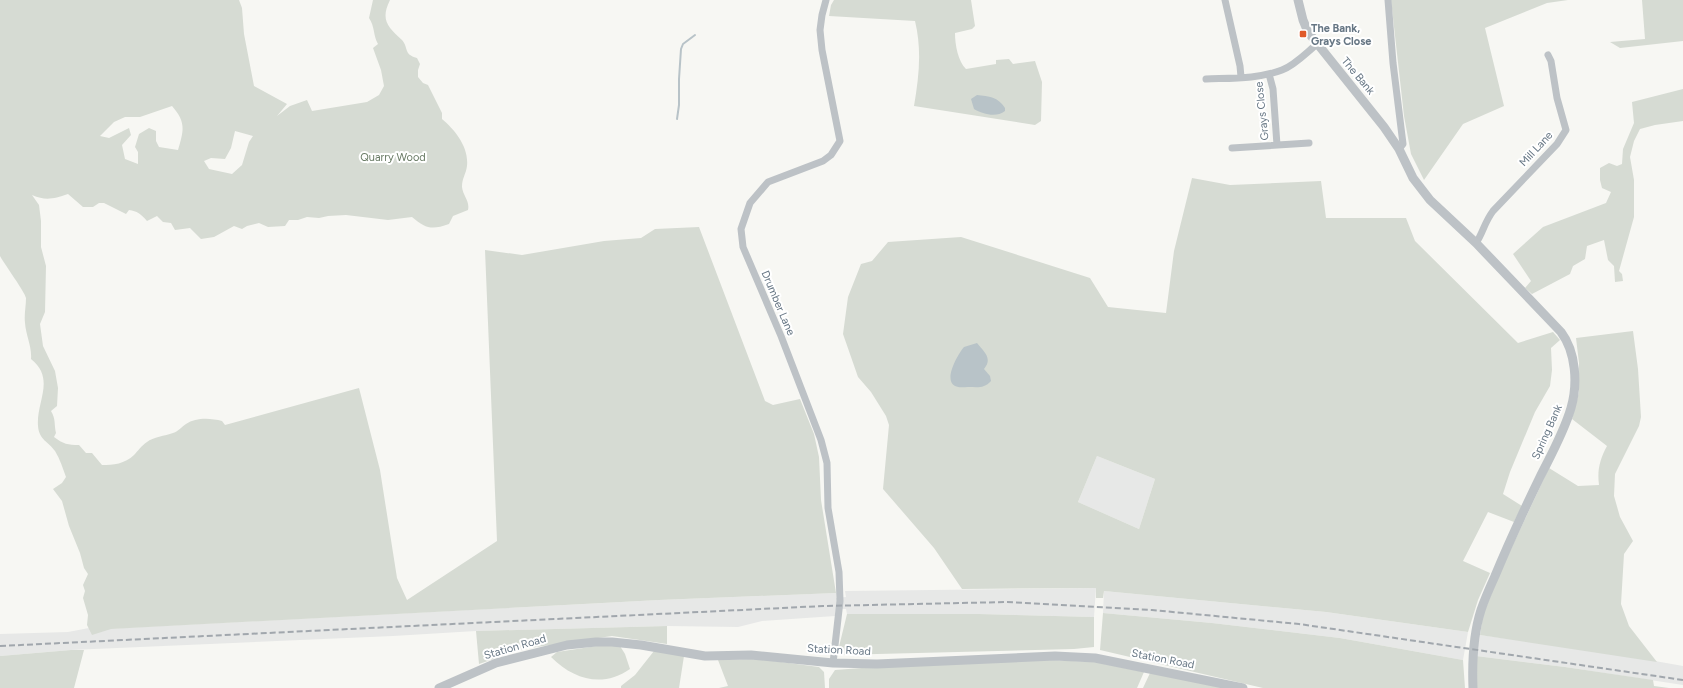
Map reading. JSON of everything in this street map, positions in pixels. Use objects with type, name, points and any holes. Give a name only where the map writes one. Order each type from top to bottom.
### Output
[{"type":"street","name":"Drumber Lane","points":[[826,0],[820,30],[822,50],[840,142],[831,155],[823,161],[768,182],[750,203],[741,228],[743,247],[781,336],[821,440],[827,463],[828,508],[838,572],[840,601],[833,663]]},
{"type":"street","name":"Grays Close","points":[[1225,0],[1240,66],[1241,77]]},
{"type":"street","name":"The Bank","points":[[1298,0],[1308,32],[1316,44],[1384,127],[1407,164]]},
{"type":"street","points":[[1388,0],[1393,63],[1403,144],[1399,149]]},
{"type":"street","name":"Grays Close","points":[[1206,79],[1269,74],[1283,70],[1316,44]]},
{"type":"street","name":"Mill Lane","points":[[1476,243],[1480,238],[1486,220],[1510,192],[1557,144],[1566,130],[1557,98],[1551,61],[1548,55]]},
{"type":"street","name":"Grays Close","points":[[1269,74],[1273,89],[1277,145]]},
{"type":"street","name":"Grays Close","points":[[1232,148],[1309,143]]},
{"type":"street","name":"Spring Bank","points":[[1407,164],[1417,183],[1430,200],[1476,243],[1542,310],[1564,335],[1574,362],[1572,407],[1563,429],[1514,530],[1476,625],[1473,660],[1473,688]]},
{"type":"street","name":"Station Road","points":[[439,688],[496,663],[567,645],[596,642],[640,645],[706,656],[752,656],[833,663],[877,664],[1055,656],[1095,658],[1243,688]]},
{"type":"shaded area","points":[[977,95],[996,99],[1005,108],[1005,111],[994,115],[974,109],[971,99]]},
{"type":"shaded area","points":[[977,343],[988,358],[987,365],[984,369],[990,376],[991,381],[980,387],[955,386],[950,378],[958,355],[964,347]]},
{"type":"shaded area","points":[[1097,456],[1155,479],[1139,529],[1078,502]]},
{"type":"shaded area","points":[[1096,588],[1094,617],[979,614],[847,614],[846,609],[836,609],[835,616],[762,621],[738,627],[667,626],[476,631],[71,650],[0,656],[0,634],[68,632],[89,628],[104,629],[659,600],[836,593],[836,598],[846,597],[845,591]]},
{"type":"shaded area","points":[[1104,591],[1326,612],[1468,632],[1463,660],[1340,638],[1212,623],[1103,613]]},
{"type":"shaded area","points":[[1480,635],[1610,653],[1683,666],[1683,685],[1565,667],[1476,656]]},
{"type":"green space","name":"Quarry Wood","points":[[0,0],[239,0],[242,8],[244,34],[254,86],[287,104],[277,116],[290,106],[307,100],[312,111],[367,102],[379,95],[384,86],[381,70],[373,48],[378,44],[369,18],[373,0],[390,0],[386,13],[389,27],[402,40],[408,53],[417,58],[420,64],[418,77],[423,83],[428,85],[442,113],[442,119],[452,128],[466,152],[467,166],[462,187],[468,204],[468,210],[453,216],[449,224],[434,228],[421,224],[412,217],[388,220],[346,215],[319,218],[307,217],[298,220],[289,220],[285,226],[268,227],[259,223],[242,229],[234,226],[214,237],[201,239],[190,228],[175,230],[171,223],[163,222],[157,216],[147,221],[137,212],[129,210],[126,214],[104,203],[99,203],[93,207],[83,207],[68,194],[50,199],[32,195],[39,205],[41,221],[41,247],[46,266],[45,312],[40,324],[43,346],[55,371],[58,388],[57,406],[51,411],[53,414],[56,433],[54,437],[66,444],[79,445],[86,453],[92,453],[102,465],[115,464],[130,458],[150,440],[175,432],[194,420],[213,419],[222,421],[225,425],[359,388],[380,470],[397,578],[407,600],[497,541],[485,250],[522,255],[604,241],[641,238],[655,229],[699,227],[765,401],[773,405],[800,399],[814,434],[819,457],[821,500],[836,593],[659,600],[111,629],[92,635],[87,625],[88,615],[83,598],[85,591],[83,585],[88,574],[84,568],[80,553],[69,526],[62,501],[53,489],[62,483],[66,477],[55,451],[42,438],[38,426],[38,417],[44,383],[38,367],[31,359],[31,350],[25,323],[26,298],[0,256]],"holes":[[[172,106],[182,122],[182,137],[178,150],[159,147],[156,141],[156,131],[149,128],[139,134],[135,147],[138,152],[138,164],[125,159],[122,145],[131,135],[129,128],[109,138],[100,136],[114,122],[125,117],[140,117]],[[235,131],[253,136],[249,142],[242,165],[232,174],[209,169],[204,161],[211,158],[225,159],[231,148]]]},
{"type":"green space","points":[[834,0],[971,0],[975,26],[972,29],[955,33],[956,48],[963,66],[966,69],[996,64],[996,60],[1009,59],[1013,64],[1035,61],[1042,82],[1041,121],[1035,125],[914,106],[919,64],[915,21],[829,16],[831,5]]},
{"type":"green space","points":[[1391,0],[1568,0],[1547,3],[1485,28],[1504,106],[1463,124],[1424,180],[1411,154],[1404,116]]},
{"type":"green space","points":[[1642,0],[1683,0],[1683,41],[1620,48],[1610,42],[1645,39]]},
{"type":"green space","points":[[1683,89],[1683,121],[1640,129],[1634,141],[1630,157],[1634,180],[1634,217],[1619,271],[1622,274],[1623,281],[1615,282],[1614,266],[1608,260],[1604,240],[1587,246],[1585,259],[1573,266],[1570,274],[1532,294],[1525,288],[1531,281],[1513,254],[1543,227],[1606,203],[1611,192],[1602,188],[1600,168],[1609,163],[1617,166],[1622,164],[1623,149],[1634,123],[1632,102]]},
{"type":"green space","points":[[1192,178],[1230,185],[1321,181],[1326,218],[1406,218],[1415,241],[1518,343],[1553,332],[1560,340],[1551,348],[1552,370],[1550,386],[1535,412],[1510,472],[1503,494],[1522,506],[1514,522],[1488,512],[1463,561],[1490,573],[1478,600],[1468,632],[1326,612],[1104,591],[1103,598],[1096,598],[1096,588],[962,589],[934,548],[883,489],[889,425],[886,416],[871,392],[858,377],[843,334],[848,297],[861,264],[872,261],[888,242],[961,237],[1090,278],[1108,307],[1166,313],[1174,251]],"holes":[[[1097,456],[1155,479],[1139,529],[1078,502]]]},
{"type":"green space","points":[[1633,331],[1638,369],[1641,417],[1639,426],[1615,474],[1614,496],[1620,517],[1633,541],[1624,554],[1621,604],[1629,626],[1657,662],[1480,635],[1483,615],[1501,570],[1549,468],[1578,486],[1599,485],[1598,474],[1607,446],[1572,419],[1579,392],[1579,363],[1576,338]]},
{"type":"green space","points":[[1103,613],[1212,623],[1340,638],[1463,660],[1465,688],[1263,688],[1100,650]]},
{"type":"green space","points":[[847,614],[979,614],[1094,617],[1094,647],[1074,649],[837,655]]},
{"type":"green space","points":[[667,626],[667,644],[612,636],[523,649],[479,664],[476,631]]},
{"type":"green space","points":[[610,644],[620,646],[625,654],[630,669],[620,675],[610,678],[599,680],[579,676],[560,665],[551,657],[557,652]]},
{"type":"green space","points":[[84,650],[74,688],[0,688],[0,656]]},
{"type":"green space","points":[[654,651],[684,656],[679,688],[621,688],[621,686],[635,675]]},
{"type":"green space","points":[[1476,656],[1653,680],[1654,686],[1669,688],[1475,688]]},
{"type":"green space","points":[[759,659],[819,667],[824,672],[825,688],[719,688],[728,686],[718,660]]},
{"type":"green space","points":[[1048,660],[1095,662],[1144,672],[1137,688],[829,688],[829,679],[835,670],[901,665]]},
{"type":"green space","points":[[1150,673],[1226,688],[1143,688]]},
{"type":"waterway","points":[[677,119],[681,49],[683,44],[695,35]]},
{"type":"railway","points":[[0,646],[823,606],[1007,602],[1152,610],[1299,624],[1683,680]]},
{"type":"place","name":"The Bank, Grays Close","points":[[1303,34]]}]
